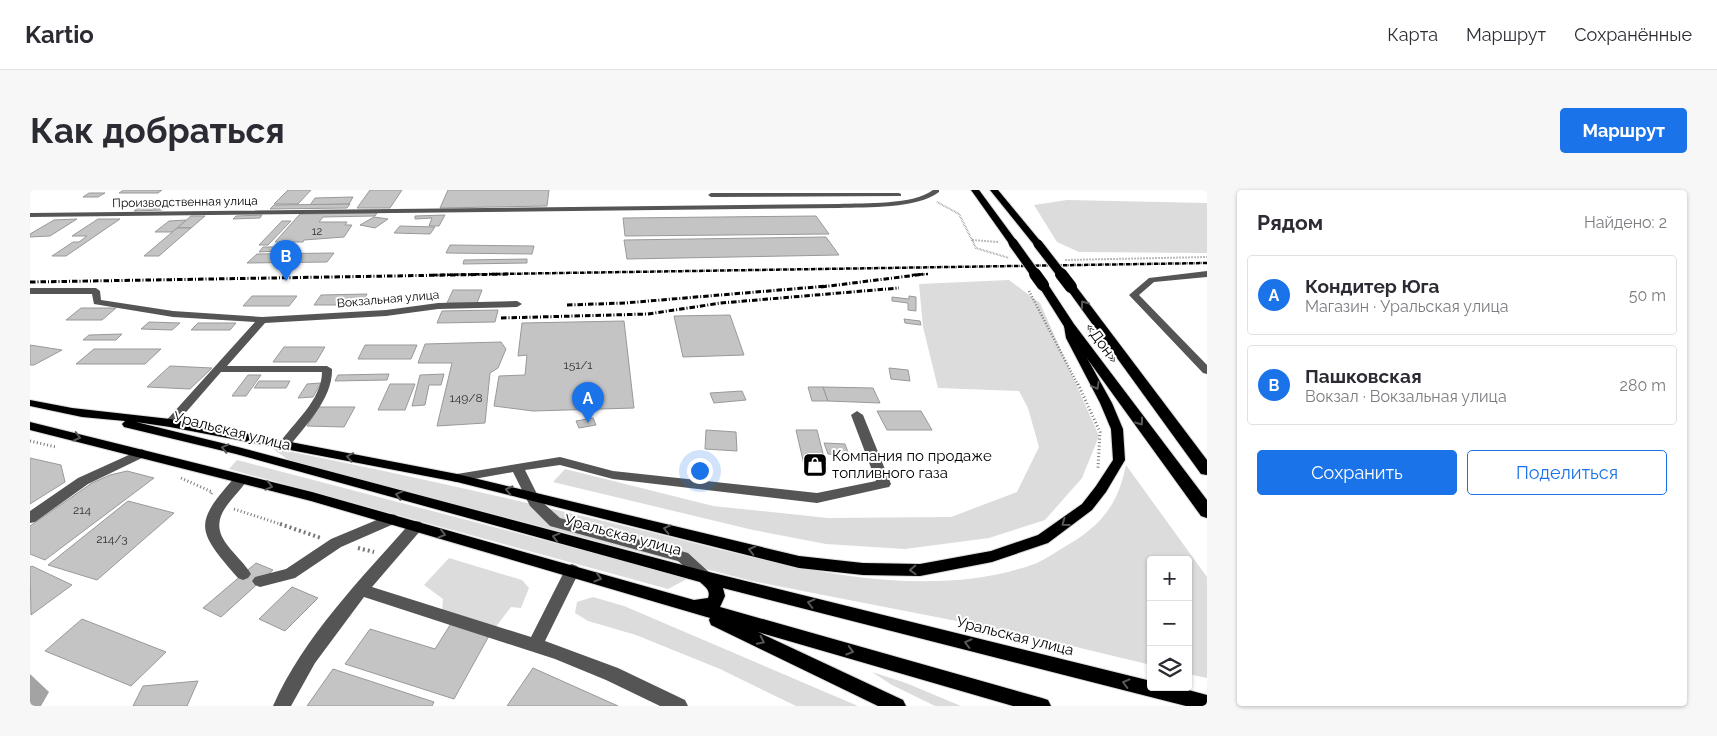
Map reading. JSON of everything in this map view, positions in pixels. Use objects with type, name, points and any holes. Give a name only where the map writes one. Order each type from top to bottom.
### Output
[{"type":"highway","name":"«Дон»","points":[[975,190],[1014,243],[1069,326],[1207,512]]},
{"type":"highway","name":"«Дон»","points":[[994,190],[1071,287],[1207,470]]},
{"type":"main road","points":[[73,410],[170,423],[457,478],[799,562],[863,569],[920,570],[966,562],[1018,549],[1043,539],[1086,507],[1101,489],[1119,460],[1117,429],[1106,403],[1071,338],[1069,326]]},
{"type":"main road","name":"Уральская улица","points":[[30,403],[73,410],[257,456],[705,577],[1207,703]]},
{"type":"main road","points":[[31,427],[142,453],[416,526],[1042,706]]},
{"type":"main road","points":[[686,605],[714,604],[718,592],[715,586],[705,577]]},
{"type":"main road","points":[[686,605],[897,706]]},
{"type":"street","name":"Производственная улица","points":[[30,216],[829,206],[879,204],[900,195],[926,196],[936,192],[936,190]]},
{"type":"street","points":[[711,195],[802,192],[900,195]]},
{"type":"street","points":[[1207,274],[1152,280],[1134,295],[1207,371]]},
{"type":"street","name":"Вокзальная улица","points":[[30,291],[96,290],[97,302],[174,314],[262,320],[386,313],[438,306],[517,304]]},
{"type":"street","points":[[170,423],[262,320]]},
{"type":"street","points":[[217,370],[327,369],[328,376],[320,397],[286,444]]},
{"type":"street","points":[[457,478],[560,461],[613,474],[817,498],[884,484],[857,415]]},
{"type":"street","points":[[30,518],[83,481],[142,453]]},
{"type":"street","points":[[517,467],[535,503],[555,522],[683,557],[705,577]]},
{"type":"street","points":[[241,480],[218,505],[211,520],[210,529],[220,549],[243,574]]},
{"type":"street","points":[[260,581],[290,574],[336,543],[390,519]]},
{"type":"street","points":[[282,706],[305,664],[362,590],[416,526]]},
{"type":"street","points":[[535,645],[572,570]]},
{"type":"street","points":[[362,590],[577,659],[679,706]]},
{"type":"path","points":[[926,196],[959,214],[976,248],[1008,258],[1018,258]]},
{"type":"path","points":[[971,240],[994,242]]},
{"type":"path","points":[[1057,260],[1207,257]]},
{"type":"path","points":[[228,507],[336,543],[390,556]]},
{"type":"shaded area","points":[[1067,200],[1207,203],[1207,253],[1079,252],[1057,242],[1034,205]]},
{"type":"shaded area","points":[[1009,280],[1040,303],[1099,436],[1082,478],[1045,520],[989,538],[905,549],[826,544],[753,530],[553,482],[565,469],[713,506],[828,518],[951,517],[1017,492],[1039,447],[1028,408],[1019,391],[938,388],[923,327],[919,284]]},
{"type":"shaded area","points":[[272,448],[489,494],[768,561],[860,577],[906,581],[951,580],[995,575],[1037,563],[1086,533],[1104,516],[1117,494],[1126,465],[1192,556],[1147,556],[1147,664],[1018,633],[752,581],[291,462]]},
{"type":"shaded area","points":[[237,460],[689,578],[668,589],[229,469]]},
{"type":"shaded area","points":[[1192,556],[1207,577],[1207,678],[1192,675]]},
{"type":"shaded area","points":[[449,558],[522,580],[529,588],[521,608],[511,607],[495,628],[442,612],[443,599],[424,585]]},
{"type":"shaded area","points":[[593,597],[624,606],[858,706],[796,706],[720,669],[636,635],[588,621],[575,613],[577,602]]},
{"type":"shaded area","points":[[872,672],[906,683],[961,706],[935,706],[892,685]]},
{"type":"shaded area","points":[[30,674],[49,692],[41,706],[30,706]]},
{"type":"building","points":[[124,190],[162,190],[158,193],[119,193]]},
{"type":"building","points":[[288,190],[311,190],[298,204],[274,204]]},
{"type":"building","points":[[370,190],[402,190],[390,208],[357,208]]},
{"type":"building","points":[[448,190],[549,190],[547,206],[440,208]]},
{"type":"building","points":[[89,193],[105,193],[98,197],[83,197]]},
{"type":"building","points":[[353,197],[349,204],[310,205],[315,198]]},
{"type":"building","points":[[145,203],[172,203],[162,210],[134,211]]},
{"type":"building","points":[[350,204],[347,208],[270,209],[274,205]]},
{"type":"building","points":[[377,213],[375,216],[323,217],[319,222],[347,222],[345,225],[352,225],[344,237],[304,240],[303,242],[275,242],[300,214]]},
{"type":"building","points":[[262,215],[260,218],[233,219],[236,216]]},
{"type":"building","points":[[445,215],[439,226],[429,226],[432,218],[415,219],[415,216]]},
{"type":"building","points":[[191,216],[205,216],[191,228],[177,228]]},
{"type":"building","points":[[816,216],[829,234],[625,236],[623,218]]},
{"type":"building","points":[[374,217],[388,219],[375,228],[360,225]]},
{"type":"building","points":[[77,219],[50,236],[30,237],[30,234],[54,220]]},
{"type":"building","points":[[98,219],[120,219],[66,256],[52,256],[73,242],[79,242],[87,236],[72,236]]},
{"type":"building","points":[[186,220],[173,232],[155,232],[169,221]]},
{"type":"building","points":[[282,221],[291,221],[268,245],[259,245]]},
{"type":"building","points":[[400,226],[435,227],[430,234],[394,233]]},
{"type":"building","points":[[177,228],[191,228],[159,256],[144,256]]},
{"type":"building","points":[[826,237],[839,255],[627,259],[624,240]]},
{"type":"building","points":[[450,245],[534,246],[532,254],[446,253]]},
{"type":"building","points":[[263,247],[282,247],[278,251],[259,252]]},
{"type":"building","points":[[334,253],[327,262],[247,263],[257,254]]},
{"type":"building","points":[[527,259],[527,263],[463,264],[464,260]]},
{"type":"building","points":[[453,290],[482,290],[477,303],[447,303]]},
{"type":"building","points":[[367,294],[361,305],[314,305],[321,295]]},
{"type":"building","points":[[252,296],[297,296],[289,306],[243,306]]},
{"type":"building","points":[[909,296],[916,297],[916,311],[908,310],[908,303],[892,301],[892,297],[909,299]]},
{"type":"building","points":[[81,308],[116,308],[102,320],[66,320]]},
{"type":"building","points":[[498,310],[495,322],[437,323],[442,311]]},
{"type":"building","points":[[730,315],[744,355],[683,357],[674,316]]},
{"type":"building","points":[[904,319],[920,321],[921,325],[905,323]]},
{"type":"building","points":[[624,321],[634,408],[533,411],[494,406],[499,376],[525,375],[527,355],[518,356],[522,323]]},
{"type":"building","points":[[149,322],[180,323],[172,330],[141,329]]},
{"type":"building","points":[[198,323],[236,323],[230,330],[191,330]]},
{"type":"building","points":[[122,334],[116,340],[83,340],[89,335]]},
{"type":"building","points":[[501,342],[506,349],[498,368],[490,373],[485,423],[437,426],[452,363],[418,363],[425,344]]},
{"type":"building","points":[[30,345],[62,350],[34,365],[30,365]]},
{"type":"building","points":[[365,345],[417,345],[411,359],[358,359]]},
{"type":"building","points":[[284,347],[325,347],[316,362],[273,362]]},
{"type":"building","points":[[94,349],[161,349],[145,364],[76,364]]},
{"type":"building","points":[[170,366],[212,368],[190,389],[147,387]]},
{"type":"building","points":[[889,368],[908,370],[910,381],[891,379]]},
{"type":"building","points":[[389,374],[387,380],[335,381],[338,375]]},
{"type":"building","points":[[444,374],[441,385],[429,385],[425,405],[412,406],[420,375]]},
{"type":"building","points":[[248,375],[261,375],[246,396],[232,396]]},
{"type":"building","points":[[259,381],[290,381],[286,388],[254,388]]},
{"type":"building","points":[[321,383],[313,397],[298,398],[307,384]]},
{"type":"building","points":[[390,384],[415,384],[405,410],[378,410]]},
{"type":"building","points":[[808,387],[823,387],[828,401],[812,401]]},
{"type":"building","points":[[823,387],[873,388],[880,403],[828,401]]},
{"type":"building","points":[[742,391],[746,400],[714,403],[710,393]]},
{"type":"building","points":[[319,407],[355,407],[344,427],[307,426]]},
{"type":"building","points":[[877,411],[921,411],[932,430],[887,430]]},
{"type":"building","points":[[593,418],[596,425],[579,428],[576,421]]},
{"type":"building","points":[[706,430],[736,432],[737,451],[705,449]]},
{"type":"building","points":[[796,430],[817,430],[827,469],[805,469]]},
{"type":"building","points":[[824,443],[845,444],[849,455],[828,454]]},
{"type":"building","points":[[30,458],[61,465],[65,482],[30,504]]},
{"type":"building","points":[[127,471],[154,478],[45,560],[30,554],[30,526],[92,483],[110,475]]},
{"type":"building","points":[[128,501],[174,513],[97,580],[48,565]]},
{"type":"building","points":[[256,563],[273,570],[221,617],[203,608]]},
{"type":"building","points":[[32,566],[72,585],[31,615],[30,567]]},
{"type":"building","points":[[292,587],[318,598],[285,631],[259,619]]},
{"type":"building","points":[[82,619],[166,652],[131,686],[45,651]]},
{"type":"building","points":[[452,622],[490,634],[454,699],[345,664],[370,629],[435,649]]},
{"type":"building","points":[[533,668],[618,706],[507,706]]},
{"type":"building","points":[[333,669],[434,702],[432,706],[307,706]]},
{"type":"building","points":[[198,681],[187,706],[133,706],[143,686]]},
{"type":"railway","points":[[433,275],[1207,263]]},
{"type":"railway","points":[[30,282],[510,274]]},
{"type":"railway","points":[[821,287],[922,274]]},
{"type":"railway","points":[[912,275],[922,274]]},
{"type":"railway","points":[[922,274],[928,274]]},
{"type":"railway","points":[[567,305],[625,303],[828,286]]},
{"type":"railway","points":[[501,318],[648,314],[721,303],[899,288]]},
{"type":"place","name":"Пашковская","points":[[286,281]]},
{"type":"place","name":"Кондитер Юга","points":[[588,423]]},
{"type":"place","name":"Компания по продаже топливного газа","points":[[815,465]]}]
